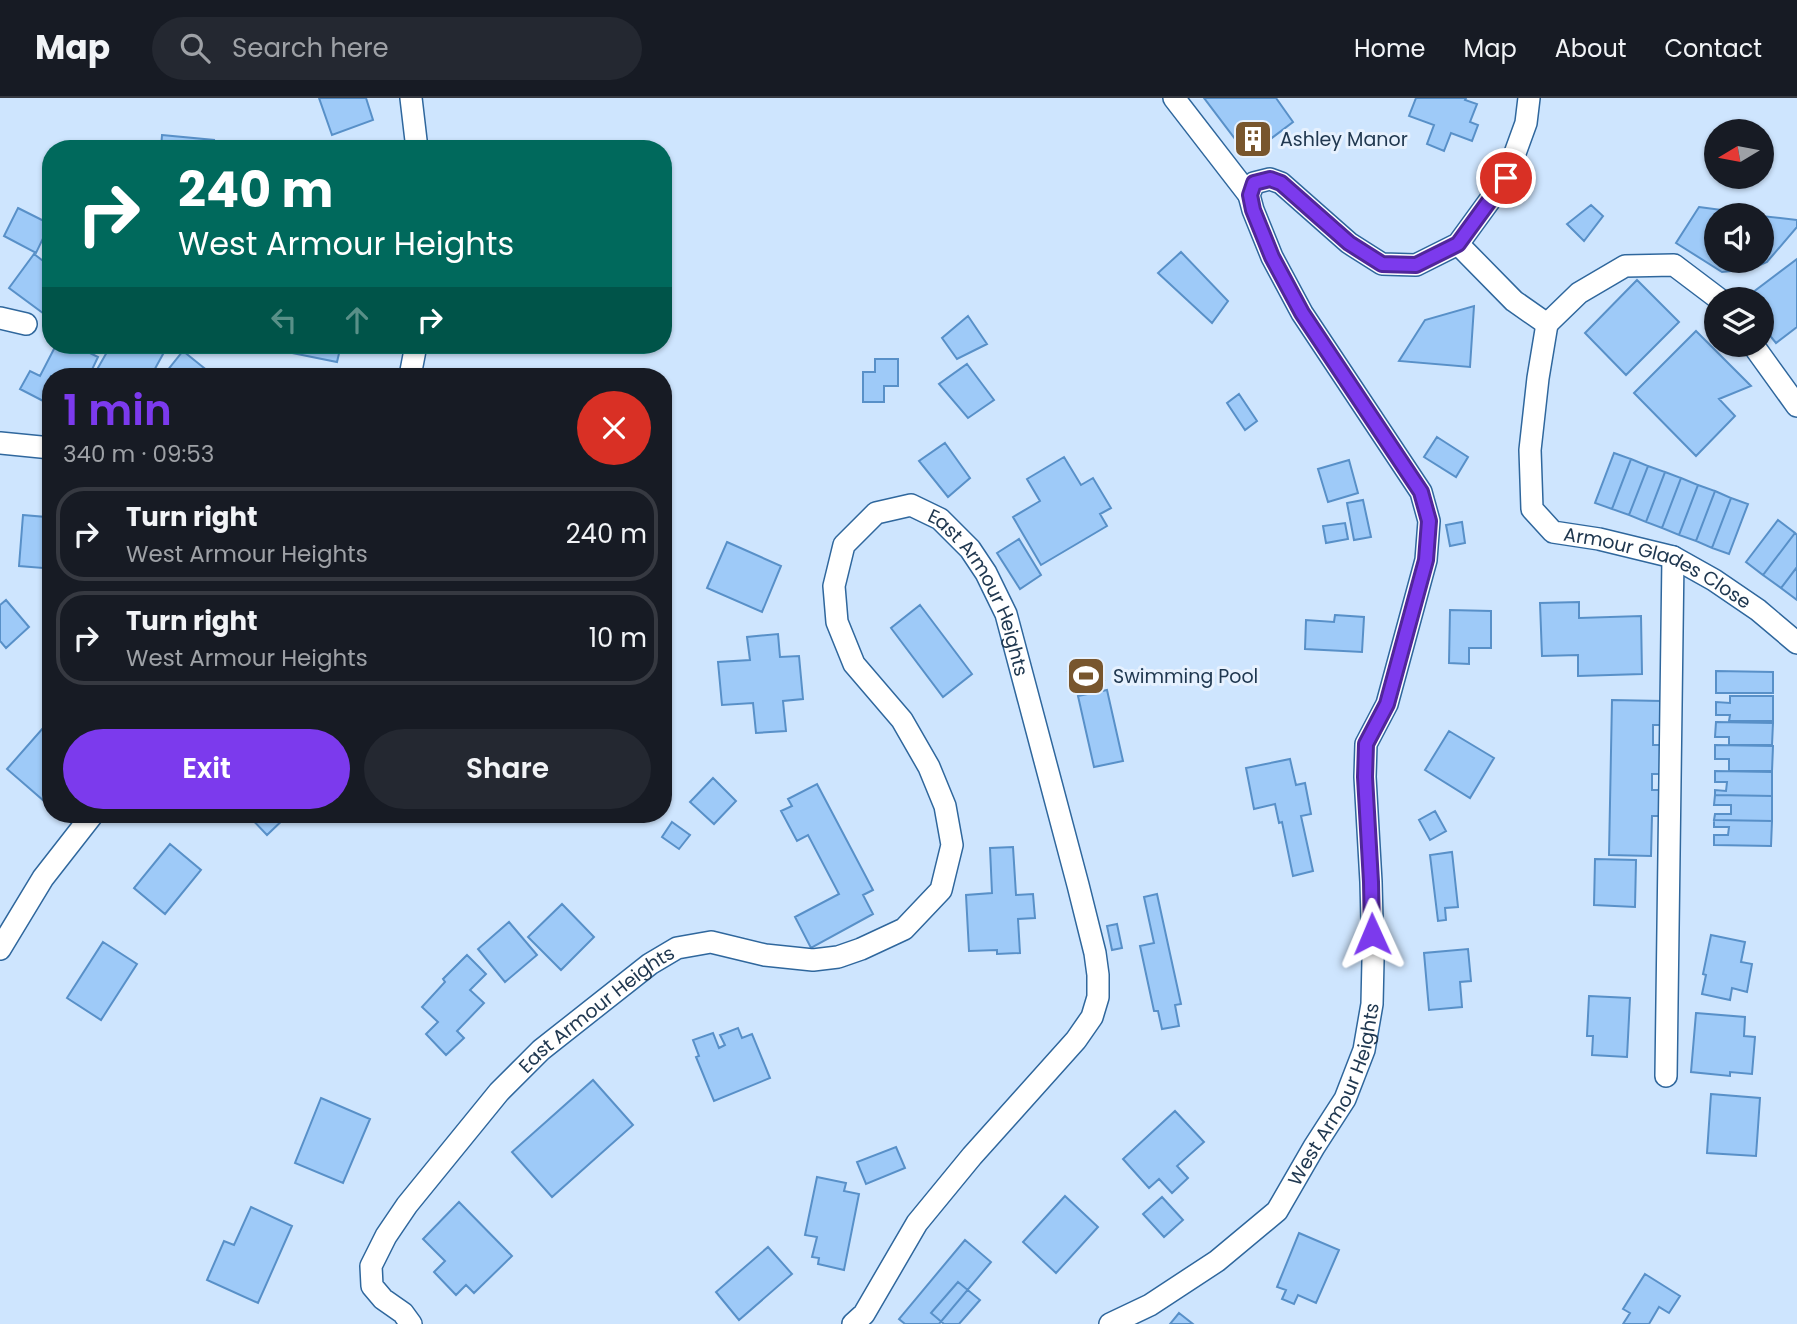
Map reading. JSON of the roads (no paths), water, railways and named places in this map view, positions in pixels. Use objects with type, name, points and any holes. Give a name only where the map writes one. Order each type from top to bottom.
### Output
[{"type":"street","points":[[411,98],[416,140]]},
{"type":"street","points":[[1174,98],[1250,195]]},
{"type":"street","points":[[1250,195],[1254,183],[1270,179],[1281,183],[1349,243],[1382,264],[1416,265],[1458,244],[1506,178],[1526,123],[1529,98]]},
{"type":"street","name":"West Armour Heights","points":[[1110,1324],[1150,1305],[1217,1261],[1277,1210],[1345,1099],[1364,1050],[1372,1004],[1366,744],[1387,704],[1426,560],[1429,521],[1421,492],[1302,313],[1272,257],[1253,210],[1250,195]]},
{"type":"street","points":[[1458,244],[1514,301],[1547,324],[1579,293],[1625,266],[1674,265],[1704,288]]},
{"type":"street","points":[[0,318],[26,324]]},
{"type":"street","name":"Armour Glades Close","points":[[1547,324],[1530,450],[1532,509],[1553,532],[1599,539],[1673,557],[1714,580],[1758,610],[1797,643]]},
{"type":"street","points":[[1762,357],[1797,406]]},
{"type":"street","points":[[0,442],[42,447]]},
{"type":"street","name":"East Armour Heights","points":[[411,1324],[403,1313],[383,1299],[372,1286],[371,1266],[386,1236],[407,1205],[499,1091],[541,1050],[650,964],[677,948],[711,942],[765,955],[813,960],[838,957],[904,929],[942,890],[952,845],[945,806],[929,767],[902,720],[854,664],[837,622],[834,586],[844,545],[876,513],[911,505],[940,519],[970,549],[986,573],[1006,614],[1095,953],[1098,996],[1092,1017],[1076,1041],[972,1156],[917,1223],[864,1314],[853,1324]]},
{"type":"street","points":[[1666,1076],[1673,557]]},
{"type":"street","points":[[0,949],[43,878],[86,823]]},
{"type":"place","name":"Ashley Manor","points":[[1253,139]]},
{"type":"place","name":"Swimming Pool","points":[[1086,676]]}]
